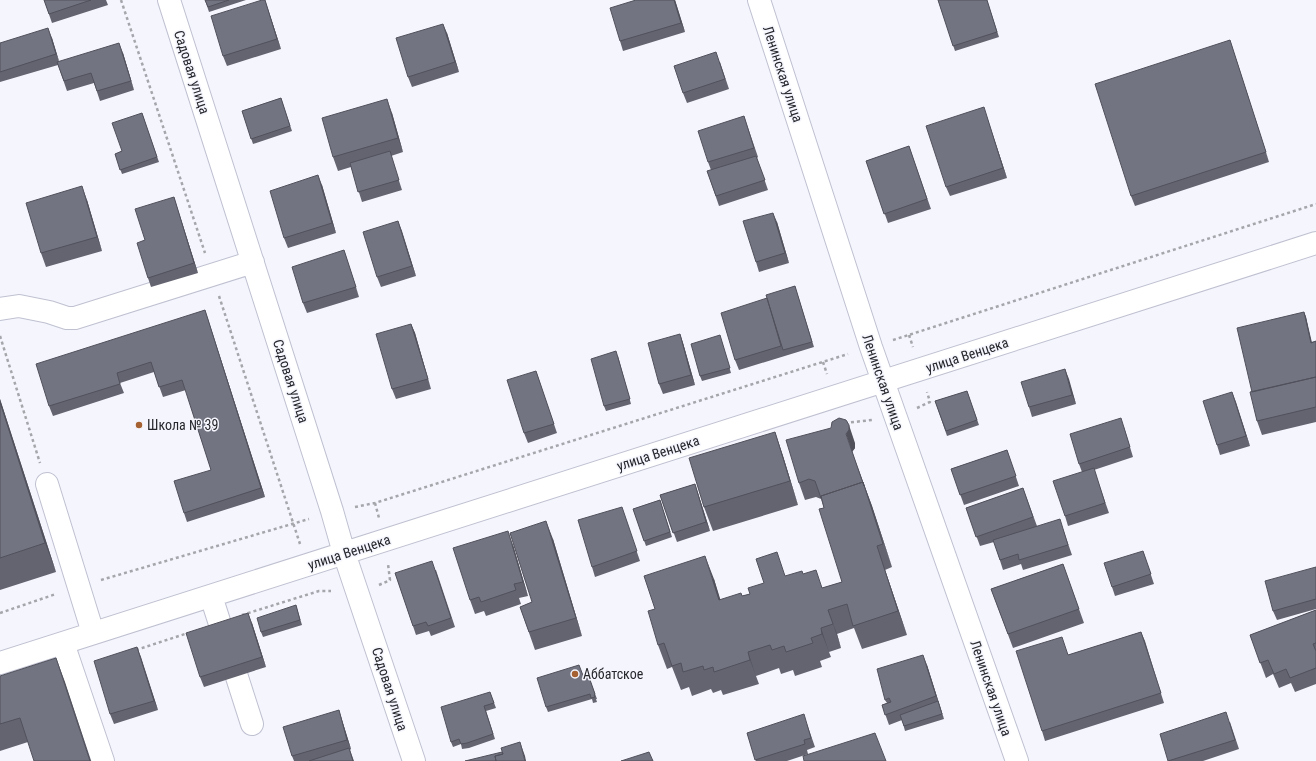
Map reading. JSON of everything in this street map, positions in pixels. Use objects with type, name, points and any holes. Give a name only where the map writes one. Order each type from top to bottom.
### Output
[{"type":"street","name":"Садовая улица","points":[[169,0],[332,511],[344,553],[414,761]]},
{"type":"street","name":"Ленинская улица","points":[[759,0],[871,347],[1017,761]]},
{"type":"street","name":"улица Венцека","points":[[0,663],[1316,244]]},
{"type":"street","points":[[0,309],[19,306],[49,312],[66,318],[75,318],[253,262]]},
{"type":"street","points":[[47,484],[93,633]]},
{"type":"street","points":[[211,596],[252,724]]},
{"type":"street","points":[[63,643],[103,761]]},
{"type":"path","points":[[0,613],[79,587],[294,524],[332,511],[375,503],[871,347],[1316,204]]},
{"type":"path","points":[[0,336],[47,484]]},
{"type":"path","points":[[131,651],[319,591],[358,593],[390,580]]},
{"type":"building","points":[[44,0],[91,0],[49,14]]},
{"type":"building","points":[[205,0],[229,0],[208,7]]},
{"type":"building","points":[[265,0],[277,39],[223,56],[211,16]]},
{"type":"building","points":[[636,0],[674,0],[681,23],[620,41],[610,8]]},
{"type":"building","points":[[938,0],[987,0],[997,32],[953,46]]},
{"type":"building","points":[[443,24],[455,62],[408,77],[396,38]]},
{"type":"building","points":[[48,28],[56,54],[0,72],[0,43]]},
{"type":"building","points":[[1230,40],[1266,152],[1131,196],[1095,84]]},
{"type":"building","points":[[119,43],[131,81],[97,91],[91,73],[64,81],[57,62]]},
{"type":"building","points":[[716,52],[725,79],[683,93],[674,66]]},
{"type":"building","points":[[281,98],[290,126],[251,139],[242,111]]},
{"type":"building","points":[[387,99],[398,138],[333,157],[322,118]]},
{"type":"building","points":[[984,107],[1003,168],[946,187],[926,126]]},
{"type":"building","points":[[142,113],[157,157],[120,170],[115,154],[122,151],[112,123]]},
{"type":"building","points":[[744,116],[754,148],[708,162],[698,131]]},
{"type":"building","points":[[909,146],[927,199],[884,214],[866,161]]},
{"type":"building","points":[[390,151],[399,180],[358,192],[350,163]]},
{"type":"building","points":[[756,156],[765,180],[716,196],[707,171]]},
{"type":"building","points":[[318,175],[332,223],[284,238],[270,191]]},
{"type":"building","points":[[82,186],[97,237],[41,253],[26,203]]},
{"type":"building","points":[[174,197],[194,263],[148,278],[137,243],[145,240],[135,209]]},
{"type":"building","points":[[773,213],[785,253],[756,262],[743,221]]},
{"type":"building","points":[[398,221],[412,266],[377,277],[363,232]]},
{"type":"building","points":[[344,250],[356,287],[303,303],[292,267]]},
{"type":"building","points":[[795,286],[812,342],[783,350],[766,295]]},
{"type":"building","points":[[767,298],[781,346],[735,360],[721,313]]},
{"type":"building","points":[[205,310],[261,488],[184,513],[174,481],[211,470],[182,380],[159,387],[151,362],[117,373],[120,384],[49,406],[36,364]]},
{"type":"building","points":[[1304,312],[1311,343],[1316,341],[1316,377],[1252,392],[1237,328]]},
{"type":"building","points":[[411,324],[428,379],[392,389],[376,334]]},
{"type":"building","points":[[680,334],[691,375],[659,384],[648,343]]},
{"type":"building","points":[[720,335],[730,368],[700,376],[691,344]]},
{"type":"building","points":[[616,351],[630,399],[604,406],[591,359]]},
{"type":"building","points":[[1065,369],[1072,395],[1029,407],[1021,382]]},
{"type":"building","points":[[536,371],[554,424],[524,433],[507,380]]},
{"type":"building","points":[[1316,377],[1316,407],[1257,421],[1250,392]]},
{"type":"building","points":[[967,391],[977,420],[946,431],[935,401]]},
{"type":"building","points":[[1232,392],[1246,436],[1217,445],[1203,401]]},
{"type":"building","points":[[0,402],[45,543],[0,558]]},
{"type":"building","points":[[839,418],[846,420],[849,425],[849,430],[846,434],[863,482],[821,496],[821,498],[815,481],[809,479],[799,483],[786,440],[831,428],[832,422]]},
{"type":"building","points":[[1121,418],[1130,447],[1079,464],[1070,434]]},
{"type":"building","points":[[775,432],[790,481],[704,507],[689,458]]},
{"type":"building","points":[[1007,450],[1016,476],[960,495],[951,469]]},
{"type":"building","points":[[1094,468],[1105,503],[1065,516],[1053,481]]},
{"type":"building","points":[[863,482],[883,544],[877,546],[898,611],[853,626],[847,604],[828,610],[833,624],[821,628],[822,634],[811,638],[813,643],[786,652],[784,646],[772,650],[770,645],[748,652],[750,660],[714,672],[713,667],[704,670],[703,666],[683,672],[681,663],[672,666],[664,643],[658,645],[648,611],[655,609],[644,576],[705,556],[719,600],[741,593],[742,596],[750,594],[748,588],[764,583],[756,559],[777,552],[785,576],[802,571],[803,574],[816,570],[822,588],[842,582],[819,509],[824,508],[821,496]]},
{"type":"building","points":[[695,484],[706,522],[673,533],[660,495]]},
{"type":"building","points":[[1023,488],[1033,517],[976,537],[966,508]]},
{"type":"building","points":[[660,500],[670,532],[644,541],[633,509]]},
{"type":"building","points":[[622,507],[637,551],[592,567],[578,520]]},
{"type":"building","points":[[1060,519],[1068,545],[1019,560],[1018,554],[1000,560],[993,540]]},
{"type":"building","points":[[546,521],[576,618],[529,632],[520,607],[532,602],[510,533]]},
{"type":"building","points":[[508,531],[523,582],[514,584],[516,590],[481,602],[479,597],[470,600],[453,548]]},
{"type":"building","points":[[1143,551],[1151,574],[1112,587],[1104,563]]},
{"type":"building","points":[[432,561],[451,618],[428,626],[426,622],[413,626],[395,573]]},
{"type":"building","points":[[1063,564],[1079,609],[1008,634],[991,589]]},
{"type":"building","points":[[1316,567],[1316,599],[1273,611],[1265,581]]},
{"type":"building","points":[[296,605],[300,620],[261,632],[257,618]]},
{"type":"building","points":[[1316,610],[1316,643],[1313,644],[1316,651],[1316,668],[1290,678],[1286,669],[1274,674],[1268,660],[1260,663],[1250,635]]},
{"type":"building","points":[[248,613],[262,657],[200,677],[186,633]]},
{"type":"building","points":[[1141,632],[1161,693],[1042,731],[1016,651],[1062,637],[1068,655]]},
{"type":"building","points":[[137,647],[154,701],[110,714],[94,661]]},
{"type":"building","points":[[923,655],[936,696],[885,715],[882,705],[891,702],[889,698],[885,700],[877,669]]},
{"type":"building","points":[[56,658],[90,761],[34,761],[20,718],[0,724],[0,676]]},
{"type":"building","points":[[579,665],[584,678],[589,677],[595,697],[591,698],[590,694],[546,707],[537,678]]},
{"type":"building","points":[[490,692],[494,703],[484,706],[493,734],[467,743],[461,744],[459,739],[451,742],[441,707]]},
{"type":"building","points":[[938,701],[942,714],[904,726],[900,715]]},
{"type":"building","points":[[339,710],[347,740],[292,756],[283,727]]},
{"type":"building","points":[[1226,712],[1235,740],[1168,761],[1160,734]]},
{"type":"building","points":[[804,714],[811,738],[804,740],[805,744],[755,760],[747,733]]},
{"type":"building","points":[[875,733],[886,761],[804,761],[803,756]]},
{"type":"building","points":[[520,742],[525,761],[496,761],[495,756],[503,754],[501,748]]},
{"type":"building","points":[[349,748],[353,761],[309,761]]},
{"type":"building","points":[[502,752],[503,754],[495,756],[496,761],[465,761]]},
{"type":"building","points":[[649,752],[653,761],[621,761]]},
{"type":"place","name":"Школа № 39","points":[[139,425]]},
{"type":"place","name":"Аббатское","points":[[575,674]]}]
